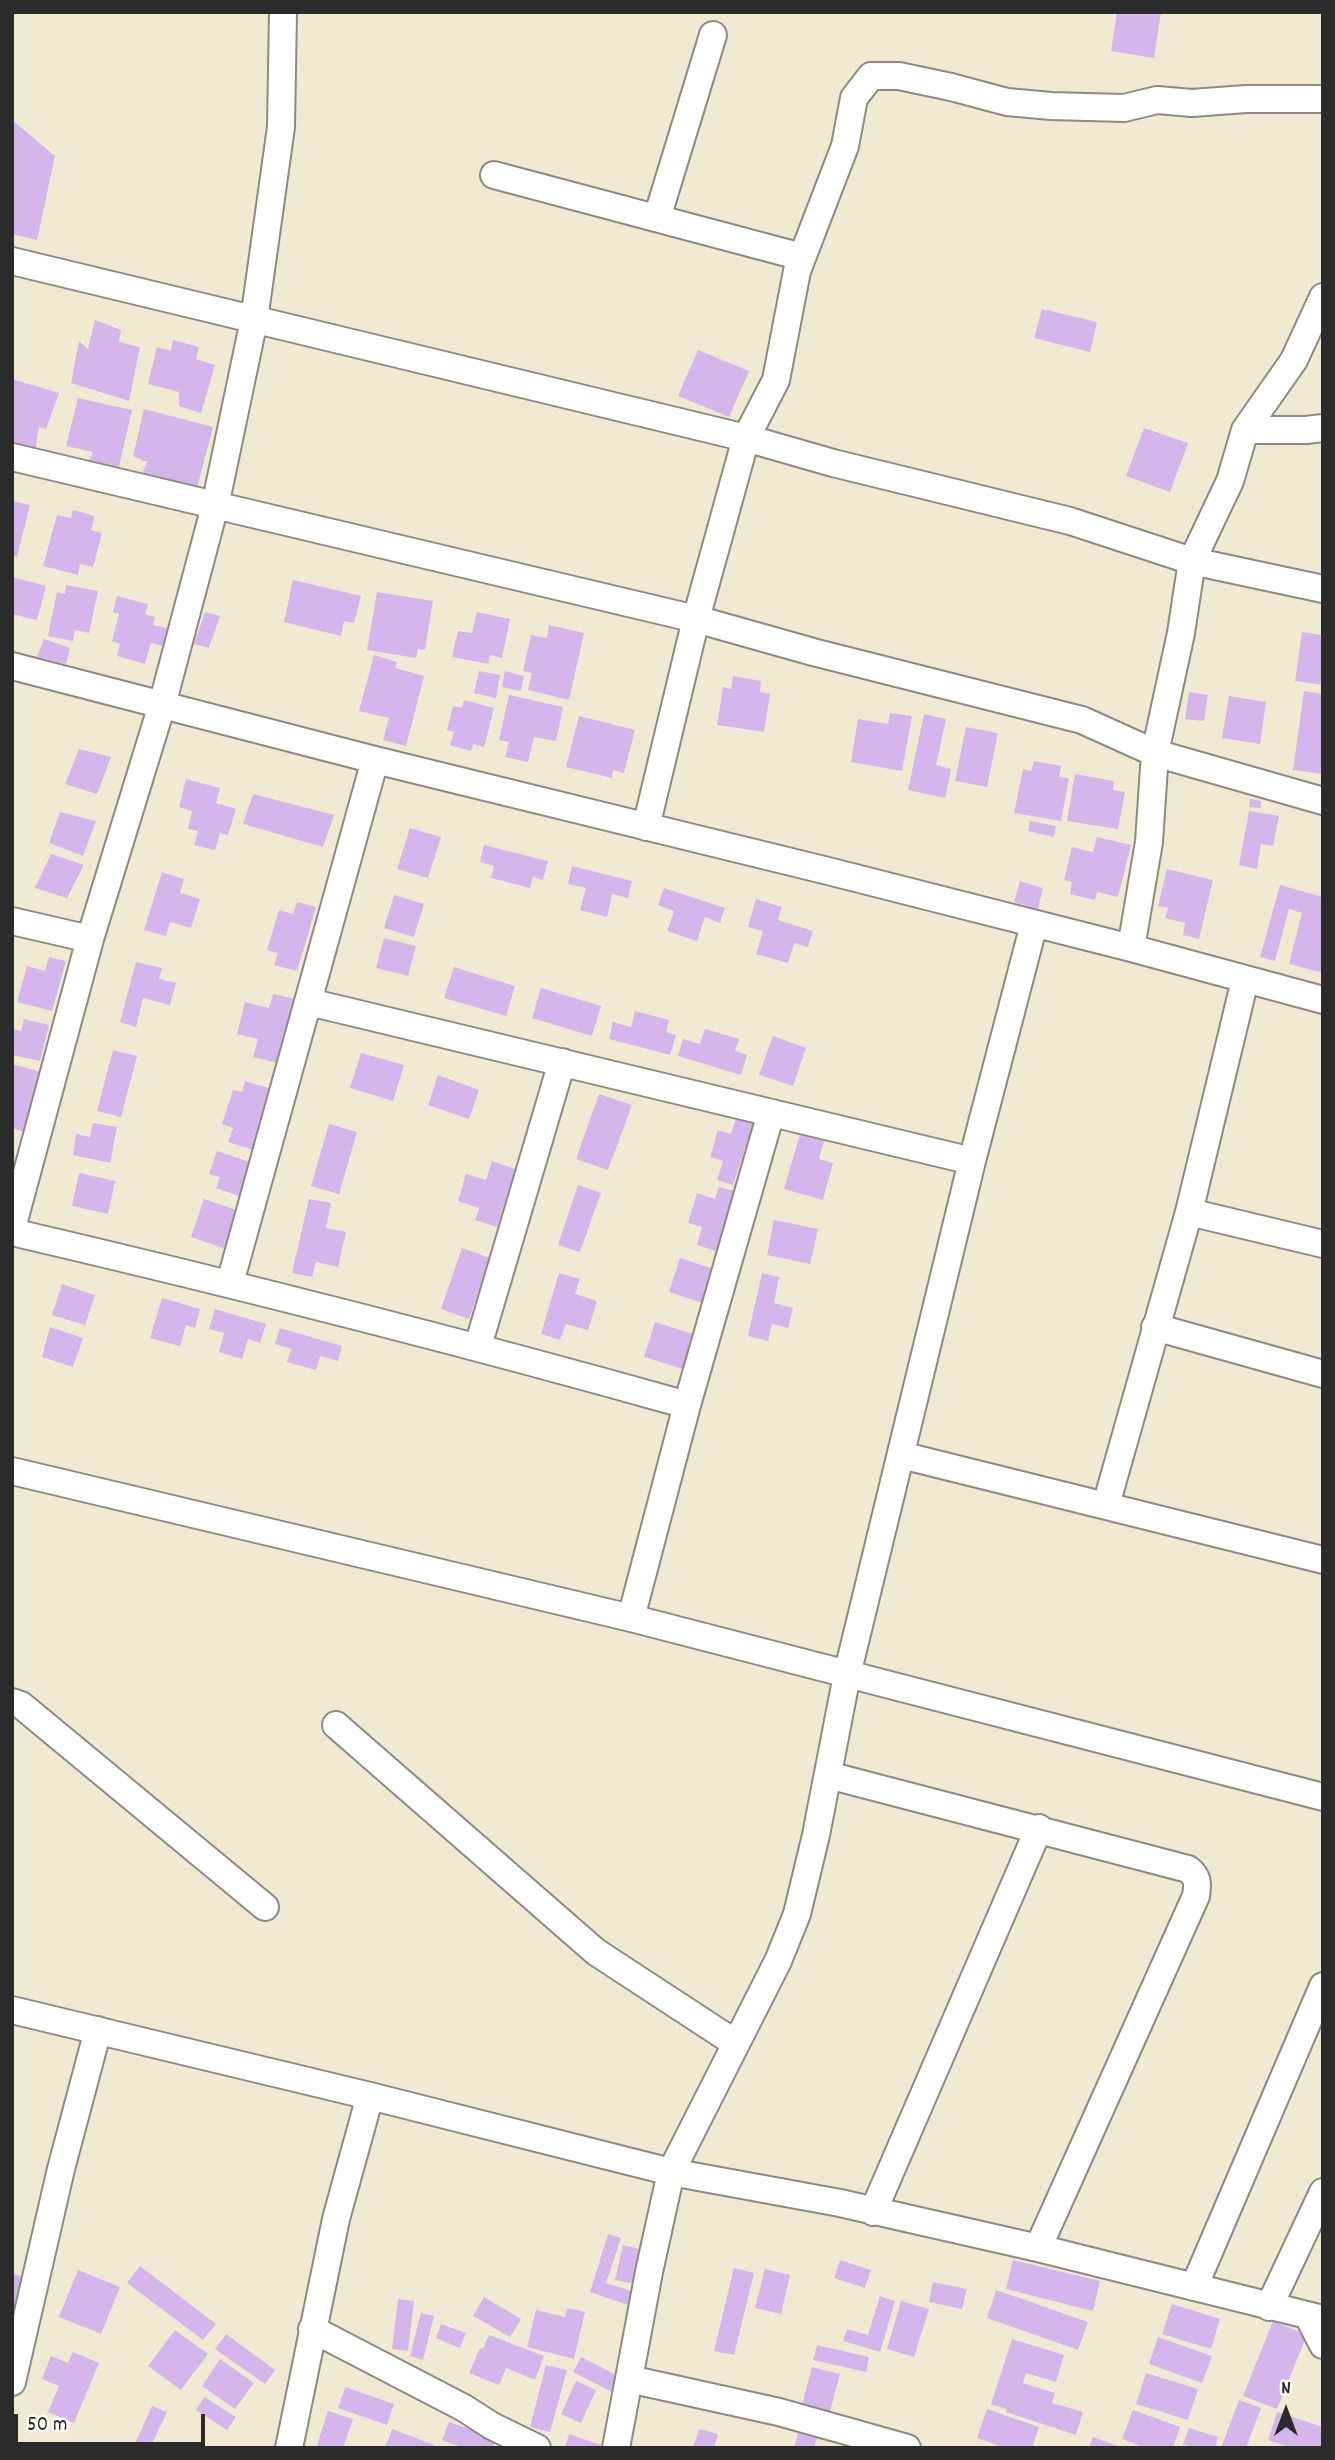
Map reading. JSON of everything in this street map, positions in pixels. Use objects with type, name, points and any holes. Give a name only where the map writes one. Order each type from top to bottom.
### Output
[{"type":"street","points":[[283,12],[281,127],[254,320],[215,506],[162,705],[90,939],[12,1231],[478,1346],[687,1405]]},
{"type":"street","points":[[657,218],[713,35]]},
{"type":"street","points":[[646,827],[696,619],[746,438],[776,380],[797,271],[845,146],[854,98],[871,76],[899,76],[951,86],[1007,102],[1051,106],[1124,108],[1157,100],[1192,103],[1246,99],[1323,99]]},
{"type":"street","points":[[494,175],[802,257]]},
{"type":"street","points":[[12,261],[746,438],[833,463],[1070,521],[1192,561],[1323,589]]},
{"type":"street","points":[[1131,948],[1149,842],[1155,753],[1181,633],[1192,561],[1230,481],[1245,430],[1294,360],[1323,297]]},
{"type":"street","points":[[1245,430],[1323,428]]},
{"type":"street","points":[[12,457],[696,619],[813,652],[1082,720],[1155,753],[1323,801]]},
{"type":"street","points":[[12,666],[374,760],[1131,948],[1323,1000]]},
{"type":"street","points":[[230,1283],[374,760]]},
{"type":"street","points":[[12,921],[90,939]]},
{"type":"street","points":[[616,2448],[671,2172],[734,2043],[778,1961],[797,1914],[847,1675],[972,1161],[1034,924]]},
{"type":"street","points":[[1106,1505],[1189,1212],[1245,980]]},
{"type":"street","points":[[309,1002],[972,1161]]},
{"type":"street","points":[[478,1346],[562,1062]]},
{"type":"street","points":[[631,1618],[687,1405],[771,1113]]},
{"type":"street","points":[[1189,1212],[1323,1244]]},
{"type":"street","points":[[1155,1327],[1323,1374]]},
{"type":"street","points":[[901,1455],[1323,1560]]},
{"type":"street","points":[[12,1471],[631,1618],[1323,1797]]},
{"type":"street","points":[[12,1702],[20,1705],[265,1907]]},
{"type":"street","points":[[336,1725],[596,1952],[734,2043]]},
{"type":"street","points":[[828,1775],[1039,1828],[1188,1869],[1195,1874],[1198,1883],[1196,1896],[1038,2248]]},
{"type":"street","points":[[873,2212],[1039,1828]]},
{"type":"street","points":[[1194,2287],[1323,1986]]},
{"type":"street","points":[[12,2010],[671,2172],[840,2203],[1038,2248],[1315,2317],[1323,2345]]},
{"type":"street","points":[[12,2382],[15,2354],[98,2030]]},
{"type":"street","points":[[289,2448],[336,2219],[370,2096]]},
{"type":"street","points":[[1269,2307],[1323,2192]]},
{"type":"street","points":[[312,2329],[537,2448]]},
{"type":"street","points":[[629,2379],[779,2412],[907,2448]]},
{"type":"building","points":[[1117,12],[1161,12],[1154,58],[1111,51]]},
{"type":"building","points":[[12,120],[55,156],[37,240],[12,234]]},
{"type":"building","points":[[1042,309],[1097,322],[1090,352],[1034,338]]},
{"type":"building","points":[[95,320],[121,330],[119,342],[140,347],[129,401],[71,383],[79,341],[88,349]]},
{"type":"building","points":[[173,340],[199,347],[196,359],[215,365],[201,413],[179,406],[179,392],[148,384],[157,347],[171,351]]},
{"type":"building","points":[[698,350],[749,371],[729,417],[678,396]]},
{"type":"building","points":[[12,379],[59,393],[46,429],[39,427],[35,453],[12,447]]},
{"type":"building","points":[[78,398],[132,410],[118,471],[88,463],[93,452],[66,446]]},
{"type":"building","points":[[144,409],[213,427],[195,496],[140,479],[147,462],[133,456]]},
{"type":"building","points":[[1144,428],[1188,443],[1170,492],[1126,476]]},
{"type":"building","points":[[12,501],[30,505],[17,557],[12,556]]},
{"type":"building","points":[[73,510],[95,516],[91,530],[102,533],[93,567],[80,564],[78,575],[43,566],[57,515],[71,518]]},
{"type":"building","points":[[12,577],[46,586],[37,620],[12,614]]},
{"type":"building","points":[[293,580],[361,596],[354,623],[344,621],[341,636],[284,622]]},
{"type":"building","points":[[66,585],[98,591],[89,633],[75,630],[73,641],[48,636],[57,592],[65,594]]},
{"type":"building","points":[[377,592],[433,601],[425,650],[418,649],[416,658],[367,650]]},
{"type":"building","points":[[117,596],[148,604],[145,614],[155,617],[153,625],[168,628],[163,646],[151,643],[145,664],[117,656],[120,644],[112,641],[119,614],[113,612]]},
{"type":"building","points":[[205,612],[220,616],[209,648],[194,644]]},
{"type":"building","points":[[477,612],[510,619],[502,658],[490,655],[488,664],[452,657],[458,631],[472,633]]},
{"type":"building","points":[[549,625],[584,633],[569,700],[528,690],[532,673],[523,671],[531,635],[547,638]]},
{"type":"building","points":[[1302,632],[1323,635],[1323,685],[1295,681]]},
{"type":"building","points":[[44,639],[70,648],[66,664],[37,657]]},
{"type":"building","points":[[374,655],[397,662],[395,668],[424,676],[406,746],[383,740],[389,718],[359,711]]},
{"type":"building","points":[[479,671],[500,675],[496,698],[474,693]]},
{"type":"building","points":[[505,671],[524,676],[521,691],[502,687]]},
{"type":"building","points":[[733,676],[761,681],[760,692],[770,694],[764,732],[717,725],[723,687],[731,689]]},
{"type":"building","points":[[1304,691],[1323,694],[1323,774],[1293,770]]},
{"type":"building","points":[[1189,692],[1208,695],[1204,721],[1185,719]]},
{"type":"building","points":[[509,695],[563,707],[556,741],[534,737],[528,762],[505,757],[509,742],[499,740]]},
{"type":"building","points":[[1229,696],[1266,702],[1260,744],[1222,738]]},
{"type":"building","points":[[464,700],[494,708],[484,747],[473,744],[471,751],[450,745],[454,732],[447,730],[453,706],[462,708]]},
{"type":"building","points":[[890,713],[912,716],[902,771],[851,762],[858,719],[888,724]]},
{"type":"building","points":[[924,714],[946,719],[936,765],[951,769],[945,798],[908,790]]},
{"type":"building","points":[[579,716],[635,730],[624,773],[613,770],[612,778],[566,767]]},
{"type":"building","points":[[966,727],[998,733],[987,787],[955,781]]},
{"type":"building","points":[[79,749],[111,757],[97,794],[65,784]]},
{"type":"building","points":[[1034,761],[1061,766],[1059,777],[1069,778],[1061,821],[1014,813],[1023,769],[1031,771]]},
{"type":"building","points":[[1075,774],[1114,781],[1113,790],[1125,792],[1118,829],[1067,821]]},
{"type":"building","points":[[186,779],[220,788],[216,803],[236,809],[228,835],[220,833],[215,850],[194,845],[198,831],[188,829],[192,811],[179,807]]},
{"type":"building","points":[[253,794],[334,815],[323,847],[243,824]]},
{"type":"building","points":[[1250,799],[1261,801],[1261,808],[1249,807]]},
{"type":"building","points":[[1249,811],[1279,816],[1273,846],[1261,844],[1257,869],[1239,865]]},
{"type":"building","points":[[60,812],[96,821],[83,856],[49,843]]},
{"type":"building","points":[[1030,821],[1056,826],[1054,837],[1028,831]]},
{"type":"building","points":[[410,828],[441,837],[428,878],[397,869]]},
{"type":"building","points":[[1097,837],[1131,845],[1118,897],[1097,892],[1095,900],[1070,894],[1072,882],[1064,880],[1072,847],[1093,852]]},
{"type":"building","points":[[484,845],[548,861],[543,880],[533,877],[530,888],[491,878],[494,866],[480,862]]},
{"type":"building","points":[[51,854],[84,865],[67,898],[35,888]]},
{"type":"building","points":[[572,866],[632,881],[628,898],[612,894],[607,917],[580,910],[586,888],[568,884]]},
{"type":"building","points":[[1167,869],[1213,880],[1199,939],[1183,935],[1185,923],[1165,918],[1168,908],[1158,906]]},
{"type":"building","points":[[162,872],[184,879],[180,893],[200,899],[191,928],[170,922],[166,936],[144,930]]},
{"type":"building","points":[[1020,881],[1043,888],[1038,909],[1014,902]]},
{"type":"building","points":[[1280,885],[1323,897],[1323,973],[1289,964],[1302,913],[1289,909],[1275,961],[1260,957]]},
{"type":"building","points":[[664,888],[725,908],[720,923],[705,917],[697,941],[667,931],[674,911],[658,905]]},
{"type":"building","points":[[394,895],[424,904],[414,937],[384,928]]},
{"type":"building","points":[[756,899],[782,907],[778,920],[813,931],[808,947],[794,943],[788,963],[756,954],[763,931],[748,927]]},
{"type":"building","points":[[297,902],[316,907],[297,971],[274,965],[278,953],[267,950],[279,910],[293,914]]},
{"type":"building","points":[[384,938],[416,946],[408,976],[376,968]]},
{"type":"building","points":[[49,957],[66,961],[52,1011],[17,1002],[27,966],[45,971]]},
{"type":"building","points":[[136,962],[162,968],[159,979],[176,983],[170,1005],[143,998],[136,1027],[120,1022]]},
{"type":"building","points":[[454,967],[515,986],[506,1016],[444,998]]},
{"type":"building","points":[[541,988],[601,1006],[592,1036],[532,1018]]},
{"type":"building","points":[[273,994],[295,999],[278,1063],[253,1057],[258,1039],[237,1034],[245,1002],[269,1008]]},
{"type":"building","points":[[635,1011],[669,1020],[666,1032],[676,1035],[670,1055],[609,1039],[613,1022],[631,1027]]},
{"type":"building","points":[[24,1019],[49,1025],[40,1061],[12,1055],[12,1029],[21,1031]]},
{"type":"building","points":[[705,1029],[739,1039],[735,1051],[747,1055],[741,1075],[678,1056],[683,1039],[700,1044]]},
{"type":"building","points":[[773,1036],[806,1048],[793,1086],[759,1075]]},
{"type":"building","points":[[113,1050],[137,1056],[121,1117],[97,1111]]},
{"type":"building","points":[[361,1053],[404,1065],[393,1101],[350,1088]]},
{"type":"building","points":[[12,1064],[41,1072],[24,1132],[12,1128]]},
{"type":"building","points":[[438,1075],[479,1090],[469,1119],[428,1105]]},
{"type":"building","points":[[245,1081],[272,1089],[253,1150],[228,1142],[233,1128],[222,1124],[233,1090],[242,1092]]},
{"type":"building","points":[[599,1094],[632,1105],[608,1170],[576,1159]]},
{"type":"building","points":[[736,1118],[753,1124],[733,1185],[717,1180],[723,1161],[710,1157],[718,1130],[731,1134]]},
{"type":"building","points":[[93,1123],[117,1127],[110,1163],[73,1155],[76,1134],[90,1137]]},
{"type":"building","points":[[329,1124],[357,1132],[339,1194],[311,1186]]},
{"type":"building","points":[[800,1134],[824,1141],[819,1159],[833,1163],[823,1200],[784,1189]]},
{"type":"building","points":[[217,1151],[250,1162],[239,1196],[216,1188],[220,1177],[209,1174]]},
{"type":"building","points":[[492,1161],[515,1169],[497,1227],[475,1220],[479,1208],[458,1201],[466,1174],[486,1180]]},
{"type":"building","points":[[79,1173],[115,1181],[108,1214],[72,1206]]},
{"type":"building","points":[[578,1185],[601,1193],[580,1252],[558,1245]]},
{"type":"building","points":[[719,1187],[734,1191],[716,1251],[697,1245],[702,1227],[688,1223],[697,1193],[715,1199]]},
{"type":"building","points":[[204,1199],[239,1211],[226,1249],[191,1237]]},
{"type":"building","points":[[309,1199],[331,1203],[326,1228],[346,1232],[338,1267],[316,1262],[312,1277],[292,1273]]},
{"type":"building","points":[[774,1220],[818,1229],[810,1264],[767,1255]]},
{"type":"building","points":[[462,1248],[490,1258],[469,1319],[441,1309]]},
{"type":"building","points":[[680,1258],[717,1270],[706,1304],[669,1292]]},
{"type":"building","points":[[559,1273],[580,1279],[575,1294],[597,1301],[588,1330],[566,1324],[560,1340],[541,1334]]},
{"type":"building","points":[[762,1273],[779,1277],[774,1303],[793,1308],[788,1328],[772,1324],[768,1341],[748,1336]]},
{"type":"building","points":[[62,1284],[95,1295],[85,1325],[52,1315]]},
{"type":"building","points":[[162,1298],[200,1309],[195,1328],[186,1325],[180,1346],[150,1338]]},
{"type":"building","points":[[215,1309],[266,1324],[260,1343],[248,1339],[242,1359],[219,1352],[224,1333],[209,1329]]},
{"type":"building","points":[[655,1322],[696,1335],[686,1370],[644,1357]]},
{"type":"building","points":[[50,1327],[83,1338],[73,1367],[42,1357]]},
{"type":"building","points":[[280,1328],[342,1346],[338,1361],[320,1356],[316,1370],[287,1362],[291,1349],[275,1344]]},
{"type":"building","points":[[608,2234],[621,2238],[606,2283],[641,2294],[637,2308],[590,2292]]},
{"type":"building","points":[[623,2245],[643,2250],[635,2284],[615,2280]]},
{"type":"building","points":[[840,2260],[871,2270],[865,2288],[834,2278]]},
{"type":"building","points":[[1013,2260],[1100,2281],[1093,2311],[1006,2289]]},
{"type":"building","points":[[140,2266],[216,2324],[203,2340],[127,2283]]},
{"type":"building","points":[[734,2268],[754,2273],[734,2355],[714,2351]]},
{"type":"building","points":[[765,2269],[790,2275],[781,2314],[755,2308]]},
{"type":"building","points":[[78,2270],[120,2287],[101,2334],[59,2317]]},
{"type":"building","points":[[12,2273],[35,2281],[12,2331]]},
{"type":"building","points":[[933,2282],[967,2289],[962,2309],[929,2302]]},
{"type":"building","points":[[996,2290],[1088,2322],[1078,2350],[987,2318]]},
{"type":"building","points":[[880,2296],[895,2301],[880,2352],[843,2341],[847,2329],[868,2335]]},
{"type":"building","points":[[484,2297],[521,2319],[510,2337],[473,2316]]},
{"type":"building","points":[[398,2299],[414,2301],[408,2351],[392,2349]]},
{"type":"building","points":[[901,2301],[929,2309],[914,2357],[887,2349]]},
{"type":"building","points":[[1172,2304],[1220,2319],[1211,2349],[1162,2334]]},
{"type":"building","points":[[567,2308],[585,2312],[574,2359],[527,2347],[536,2310],[565,2317]]},
{"type":"building","points":[[421,2313],[434,2316],[423,2360],[410,2356]]},
{"type":"building","points":[[1273,2321],[1307,2335],[1277,2409],[1243,2396]]},
{"type":"building","points":[[441,2324],[466,2333],[460,2348],[436,2338]]},
{"type":"building","points":[[175,2330],[208,2354],[181,2390],[148,2366]]},
{"type":"building","points":[[226,2334],[275,2370],[265,2384],[215,2349]]},
{"type":"building","points":[[489,2335],[544,2356],[535,2380],[506,2368],[499,2385],[469,2373]]},
{"type":"building","points":[[1158,2337],[1212,2356],[1202,2383],[1149,2364]]},
{"type":"building","points":[[1012,2339],[1064,2355],[1056,2382],[1026,2373],[1023,2383],[1055,2393],[1052,2403],[1083,2412],[1076,2435],[1006,2412],[1006,2409],[991,2404]]},
{"type":"building","points":[[817,2345],[869,2357],[866,2372],[813,2360]]},
{"type":"building","points":[[73,2352],[99,2363],[74,2423],[48,2412],[59,2386],[42,2379],[51,2356],[68,2363]]},
{"type":"building","points":[[581,2357],[626,2380],[618,2395],[573,2372]]},
{"type":"building","points":[[220,2359],[254,2383],[235,2409],[202,2386]]},
{"type":"building","points":[[546,2365],[567,2370],[550,2432],[530,2427]]},
{"type":"building","points":[[812,2367],[840,2374],[830,2412],[802,2405]]},
{"type":"building","points":[[1146,2373],[1198,2389],[1188,2420],[1136,2404]]},
{"type":"building","points":[[576,2381],[596,2390],[581,2423],[561,2414]]},
{"type":"building","points":[[345,2387],[394,2404],[387,2425],[338,2408]]},
{"type":"building","points":[[204,2397],[236,2417],[227,2430],[196,2410]]},
{"type":"building","points":[[1239,2400],[1261,2408],[1246,2448],[1221,2448]]},
{"type":"building","points":[[152,2406],[167,2412],[150,2448],[133,2448]]},
{"type":"building","points":[[987,2409],[1039,2427],[1032,2448],[1005,2448],[977,2438]]},
{"type":"building","points":[[1133,2410],[1180,2427],[1173,2448],[1146,2448],[1122,2439]]},
{"type":"building","points":[[328,2411],[353,2419],[343,2448],[316,2448]]},
{"type":"building","points":[[1277,2412],[1323,2427],[1323,2448],[1292,2448],[1268,2440]]},
{"type":"building","points":[[449,2422],[496,2438],[493,2448],[464,2448],[442,2440]]},
{"type":"building","points":[[1189,2428],[1218,2437],[1215,2448],[1195,2448],[1183,2444]]},
{"type":"building","points":[[392,2429],[434,2445],[433,2448],[385,2448]]},
{"type":"building","points":[[699,2429],[718,2434],[714,2448],[693,2448]]},
{"type":"building","points":[[798,2433],[817,2438],[814,2448],[794,2448]]},
{"type":"building","points":[[569,2434],[607,2447],[607,2448],[565,2448]]},
{"type":"building","points":[[1093,2437],[1120,2447],[1120,2448],[1089,2448]]}]
